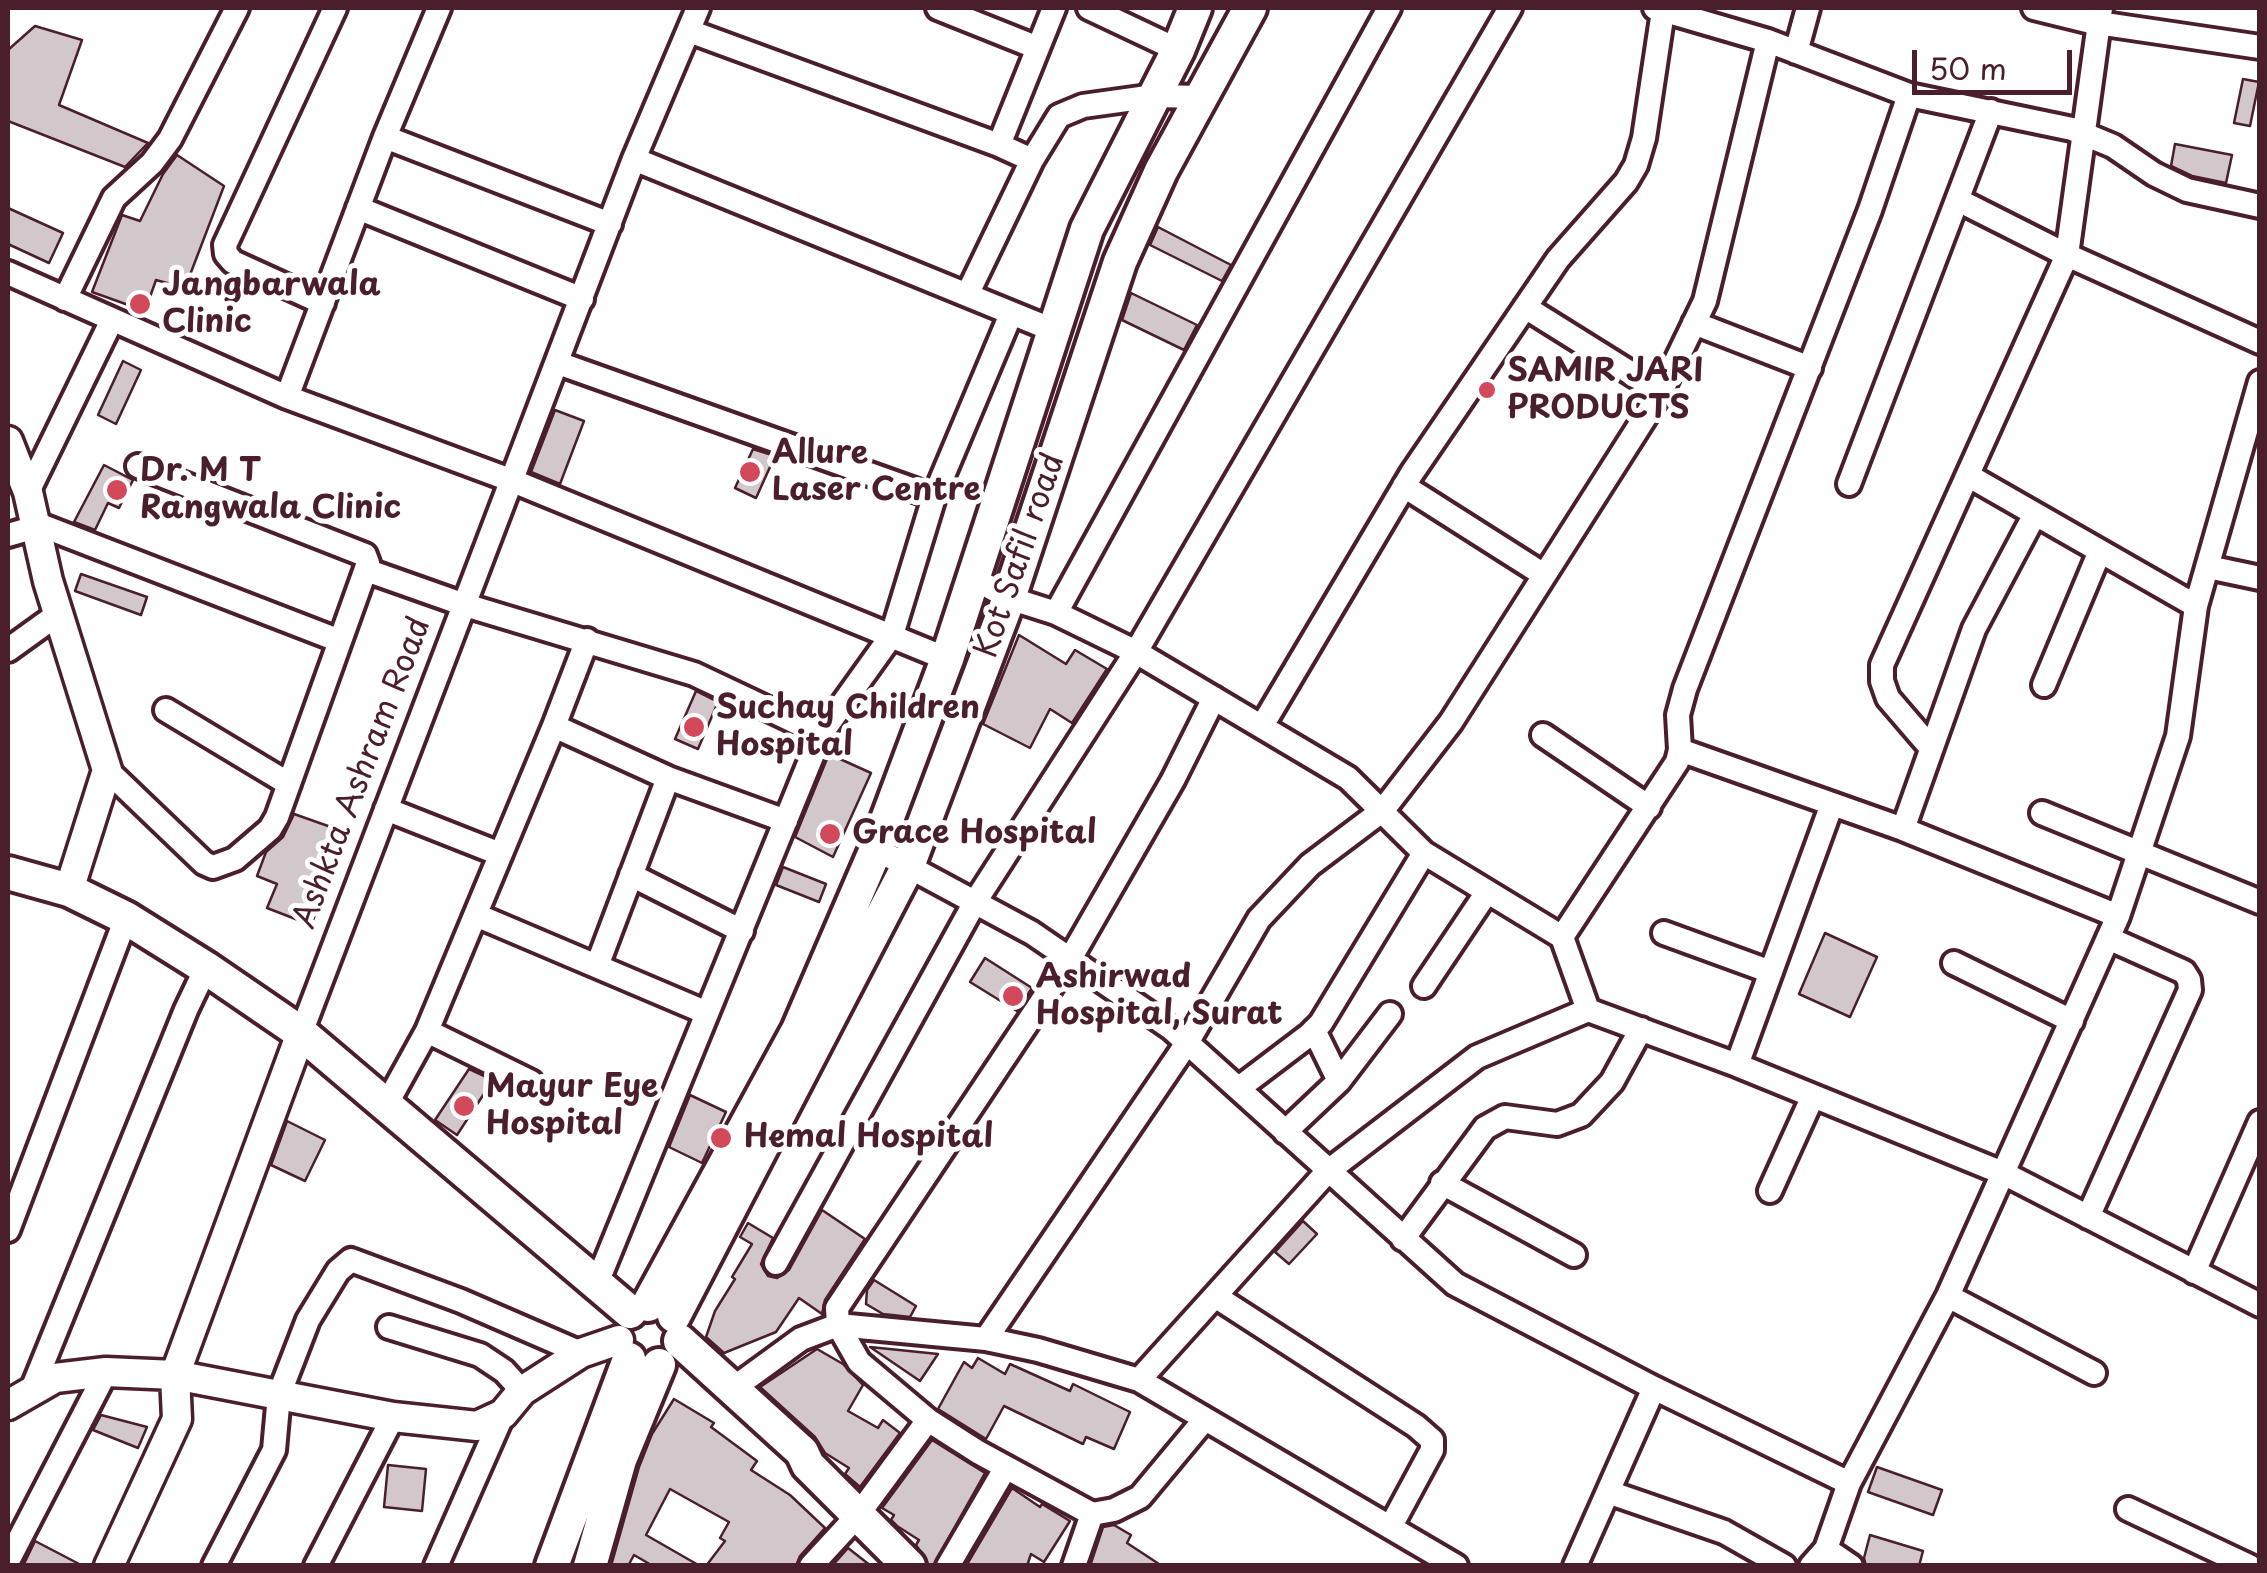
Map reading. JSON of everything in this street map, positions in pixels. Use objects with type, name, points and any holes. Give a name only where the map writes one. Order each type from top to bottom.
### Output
[{"type":"main road","name":"Kot Safil road","points":[[552,1566],[651,1337],[798,1030],[876,848],[947,660],[1088,229],[1178,50],[1195,8]]},
{"type":"main road","name":"Kot Safil road","points":[[590,1566],[651,1337],[908,866],[1008,598],[1120,262],[1160,171],[1250,8]]},
{"type":"main road","points":[[8,872],[70,890],[126,918],[302,1033],[597,1283],[651,1337],[794,1463],[808,1465]]},
{"type":"main road","points":[[651,1337],[731,1390],[802,1452],[808,1465],[909,1566]]},
{"type":"street","points":[[65,299],[114,198],[152,163],[170,139],[238,8]]},
{"type":"street","points":[[323,303],[233,262],[225,245],[336,8]]},
{"type":"street","points":[[288,397],[358,208],[440,8]]},
{"type":"street","name":"Ashkta Ashram Road","points":[[108,1566],[176,1419],[176,1375],[302,1033],[634,159],[698,8]]},
{"type":"street","points":[[938,8],[1038,48]]},
{"type":"street","points":[[999,144],[1054,8]]},
{"type":"street","points":[[1089,8],[1178,50]]},
{"type":"street","points":[[1056,613],[1389,8]]},
{"type":"street","points":[[776,1262],[975,902],[1136,652],[1510,8]]},
{"type":"street","points":[[1796,52],[1808,8]]},
{"type":"street","points":[[2034,8],[2100,15],[2260,47]]},
{"type":"street","points":[[1262,726],[1404,486],[1558,259],[1626,182],[1636,165],[1644,138],[1659,9],[1768,41],[1909,95],[2048,122],[2084,133],[2113,146],[2170,183],[2202,195],[2260,206]]},
{"type":"street","points":[[1931,748],[1888,698],[1882,665],[1970,476],[2066,254],[2100,15]]},
{"type":"street","points":[[689,31],[999,144],[1032,160]]},
{"type":"street","points":[[986,1338],[1187,1043],[1259,919],[1310,865],[1383,810],[1451,722],[1660,392],[1705,301],[1768,41]]},
{"type":"street","points":[[1562,937],[1670,775],[1680,750],[1678,715],[1685,689],[1870,210],[1909,95]]},
{"type":"street","points":[[966,295],[1032,160],[1059,116],[1069,110],[1155,96],[1202,97]]},
{"type":"street","points":[[1849,484],[1992,111]]},
{"type":"street","points":[[386,137],[610,224]]},
{"type":"street","points":[[634,159],[1053,330]]},
{"type":"street","points":[[1958,200],[2260,342]]},
{"type":"street","points":[[358,208],[582,299]]},
{"type":"street","points":[[8,273],[288,397],[513,481],[947,660]]},
{"type":"street","points":[[1526,307],[1660,392]]},
{"type":"street","points":[[597,1283],[820,734],[892,636],[934,497],[1012,314]]},
{"type":"street","points":[[28,492],[112,320]]},
{"type":"street","points":[[1694,322],[1810,368]]},
{"type":"street","points":[[558,363],[934,497]]},
{"type":"street","points":[[1851,1566],[1818,1557],[1849,1483],[1948,1296],[2118,916],[2178,736],[2196,606],[2251,450],[2260,382]]},
{"type":"street","points":[[8,441],[28,492],[58,614],[108,770],[204,863],[213,867],[235,859],[270,828],[368,564],[365,555],[138,466]]},
{"type":"street","points":[[1970,476],[2196,606]]},
{"type":"street","points":[[1404,486],[1544,576]]},
{"type":"street","points":[[1903,828],[1979,619],[2035,514]]},
{"type":"street","points":[[8,535],[36,525],[340,640]]},
{"type":"street","points":[[2044,685],[2100,551]]},
{"type":"street","points":[[2208,567],[2260,578]]},
{"type":"street","points":[[366,570],[465,605],[713,681],[820,734]]},
{"type":"street","points":[[974,579],[1008,598],[1056,613],[1136,652],[1348,778],[1424,853],[1562,937],[1588,1010]]},
{"type":"street","points":[[8,650],[58,614]]},
{"type":"street","points":[[385,1106],[426,1031],[476,916],[586,640]]},
{"type":"street","points":[[1206,1418],[1140,1498],[1114,1510],[1092,1514],[928,1420],[859,1362],[838,1325],[837,1308],[1070,959],[1173,780],[1214,698]]},
{"type":"street","points":[[166,710],[289,784]]},
{"type":"street","points":[[554,726],[668,778],[786,821]]},
{"type":"street","points":[[1543,735],[1649,807]]},
{"type":"street","points":[[1680,750],[1903,828],[2118,916]]},
{"type":"street","points":[[70,890],[108,770]]},
{"type":"street","points":[[597,966],[668,778]]},
{"type":"street","points":[[1737,1065],[1832,804]]},
{"type":"street","points":[[386,809],[500,854]]},
{"type":"street","points":[[2042,813],[2260,902]]},
{"type":"street","points":[[876,848],[1032,933],[1172,1029],[1455,1284],[1654,1388],[1849,1483]]},
{"type":"street","points":[[1239,1088],[1314,1030],[1331,1009],[1424,853]]},
{"type":"street","points":[[631,875],[742,931]]},
{"type":"street","points":[[1424,986],[1487,892]]},
{"type":"street","points":[[476,916],[707,1013]]},
{"type":"street","points":[[8,1230],[126,918]]},
{"type":"street","points":[[1664,933],[1771,972]]},
{"type":"street","points":[[2088,1217],[2190,990],[2190,980],[2184,972],[2108,938]]},
{"type":"street","points":[[1954,962],[2072,1020]]},
{"type":"street","points":[[19,1399],[206,968]]},
{"type":"street","points":[[1139,1380],[1328,1172],[1477,1058],[1588,1010],[1737,1065],[2005,1174],[2260,1305]]},
{"type":"street","points":[[1285,1132],[1339,1081],[1390,1014]]},
{"type":"street","points":[[1403,1239],[1442,1183],[1494,1120],[1505,1117],[1557,1124],[1591,1107],[1612,1082],[1641,1029]]},
{"type":"street","points":[[1314,1030],[1339,1081]]},
{"type":"street","points":[[426,1031],[531,1082]]},
{"type":"street","points":[[1770,1192],[1813,1096]]},
{"type":"street","points":[[2194,1272],[2260,1122]]},
{"type":"street","points":[[1442,1183],[1574,1255]]},
{"type":"street","points":[[214,1566],[274,1450],[279,1396],[308,1320],[338,1270],[351,1260],[461,1301],[580,1353]]},
{"type":"street","points":[[1215,1296],[1432,1440],[1432,1450],[1391,1526]]},
{"type":"street","points":[[1948,1296],[2094,1373]]},
{"type":"street","points":[[731,1390],[801,1340],[838,1325],[986,1338],[1038,1350],[1139,1380],[1456,1566]]},
{"type":"street","points":[[389,1326],[480,1355],[504,1371],[522,1391]]},
{"type":"street","points":[[436,1566],[503,1414],[522,1391],[580,1353],[651,1337]]},
{"type":"street","points":[[19,1399],[55,1378],[106,1372],[176,1375],[393,1417],[477,1426],[503,1414]]},
{"type":"street","points":[[8,1561],[106,1372]]},
{"type":"street","points":[[1575,1566],[1654,1388]]},
{"type":"street","points":[[316,1566],[393,1417]]},
{"type":"street","points":[[811,1566],[858,1515],[928,1420]]},
{"type":"street","points":[[948,1566],[1006,1468]]},
{"type":"street","points":[[1608,1492],[1724,1532],[1784,1566]]},
{"type":"street","points":[[2128,1509],[2249,1566]]},
{"type":"street","points":[[1074,1566],[1092,1514]]},
{"type":"building","points":[[35,26],[82,40],[59,105],[148,143],[125,167],[8,121],[8,50]]},
{"type":"building","points":[[2243,79],[2259,82],[2250,126],[2234,123]]},
{"type":"building","points":[[2175,144],[2232,155],[2226,183],[2192,176],[2171,166]]},
{"type":"building","points":[[177,155],[224,186],[185,288],[156,280],[145,311],[92,292],[122,215],[140,221]]},
{"type":"building","points":[[8,208],[63,233],[49,263],[8,244]]},
{"type":"building","points":[[1158,227],[1231,265],[1222,281],[1150,245]]},
{"type":"building","points":[[1131,293],[1197,325],[1184,350],[1122,320]]},
{"type":"building","points":[[123,361],[141,370],[116,424],[98,415]]},
{"type":"building","points":[[555,410],[584,421],[560,484],[531,472]]},
{"type":"building","points":[[753,449],[775,456],[756,498],[735,488]]},
{"type":"building","points":[[104,465],[133,480],[119,508],[108,503],[95,530],[74,522]]},
{"type":"building","points":[[81,574],[147,597],[141,615],[75,591]]},
{"type":"building","points":[[1019,635],[1066,664],[1075,650],[1107,669],[1072,723],[1050,709],[1030,748],[983,724]]},
{"type":"building","points":[[696,691],[718,702],[698,749],[675,739]]},
{"type":"building","points":[[829,754],[871,773],[833,857],[795,837]]},
{"type":"building","points":[[294,814],[348,833],[311,925],[267,908],[277,884],[257,876],[266,852],[283,837]]},
{"type":"building","points":[[783,867],[826,884],[819,902],[776,885]]},
{"type":"building","points":[[1825,933],[1877,957],[1850,1017],[1799,994]]},
{"type":"building","points":[[985,958],[1032,988],[1017,1011],[970,982]]},
{"type":"building","points":[[469,1069],[493,1080],[457,1135],[435,1120]]},
{"type":"building","points":[[690,1095],[726,1112],[702,1163],[669,1147]]},
{"type":"building","points":[[287,1121],[325,1140],[305,1181],[271,1165]]},
{"type":"building","points":[[822,1210],[865,1239],[825,1300],[822,1314],[799,1298],[776,1332],[724,1353],[706,1337],[715,1311],[752,1244],[740,1237],[748,1223],[773,1238],[761,1264],[768,1276],[777,1278],[789,1270]]},
{"type":"building","points":[[1303,1221],[1317,1234],[1289,1264],[1275,1252]]},
{"type":"building","points":[[874,1280],[916,1306],[910,1317],[883,1314],[866,1304],[867,1290]]},
{"type":"building","points":[[870,1347],[938,1354],[920,1381]]},
{"type":"building","points":[[817,1349],[843,1364],[863,1385],[848,1411],[878,1428],[883,1420],[900,1433],[860,1487],[845,1474],[849,1468],[825,1453],[815,1437],[760,1387]]},
{"type":"building","points":[[978,1358],[1005,1374],[1010,1364],[1070,1391],[1073,1384],[1130,1412],[1114,1449],[1086,1437],[1083,1444],[1004,1406],[986,1439],[938,1409],[964,1362],[972,1368]]},
{"type":"building","points":[[674,1399],[714,1423],[711,1427],[757,1461],[751,1470],[790,1495],[825,1528],[796,1566],[706,1566],[725,1541],[720,1538],[729,1522],[670,1489],[646,1535],[700,1566],[653,1566],[634,1555],[628,1566],[611,1566],[639,1467],[652,1434]]},
{"type":"building","points":[[101,1415],[147,1427],[138,1448],[93,1430]]},
{"type":"building","points":[[932,1440],[985,1473],[933,1566],[916,1545],[919,1540],[897,1526],[891,1520],[894,1515],[882,1508]]},
{"type":"building","points":[[388,1465],[426,1469],[422,1511],[384,1507]]},
{"type":"building","points":[[1877,1467],[1942,1490],[1933,1515],[1868,1492]]},
{"type":"building","points":[[1012,1488],[1070,1521],[1044,1562],[1031,1554],[1027,1566],[966,1566]]},
{"type":"building","points":[[1114,1525],[1131,1535],[1127,1543],[1162,1566],[1090,1566],[1103,1527]]},
{"type":"building","points":[[1870,1535],[1923,1551],[1919,1566],[1866,1566],[1864,1558]]},
{"type":"building","points":[[35,1541],[83,1566],[23,1566]]},
{"type":"building","points":[[848,1548],[871,1566],[832,1566]]},
{"type":"place","name":"Jangbarwala Clinic","points":[[140,304]]},
{"type":"place","name":"SAMIR JARI PRODUCTS","points":[[1487,390]]},
{"type":"place","name":"Allure Laser Centre","points":[[750,472]]},
{"type":"place","name":"Dr. M T Rangwala Clinic","points":[[117,490]]},
{"type":"place","name":"Suchay Children Hospital","points":[[694,727]]},
{"type":"place","name":"Grace Hospital","points":[[830,834]]},
{"type":"place","name":"Ashirwad Hospital, Surat","points":[[1013,996]]},
{"type":"place","name":"Mayur Eye Hospital","points":[[464,1106]]},
{"type":"place","name":"Hemal Hospital","points":[[721,1138]]}]
